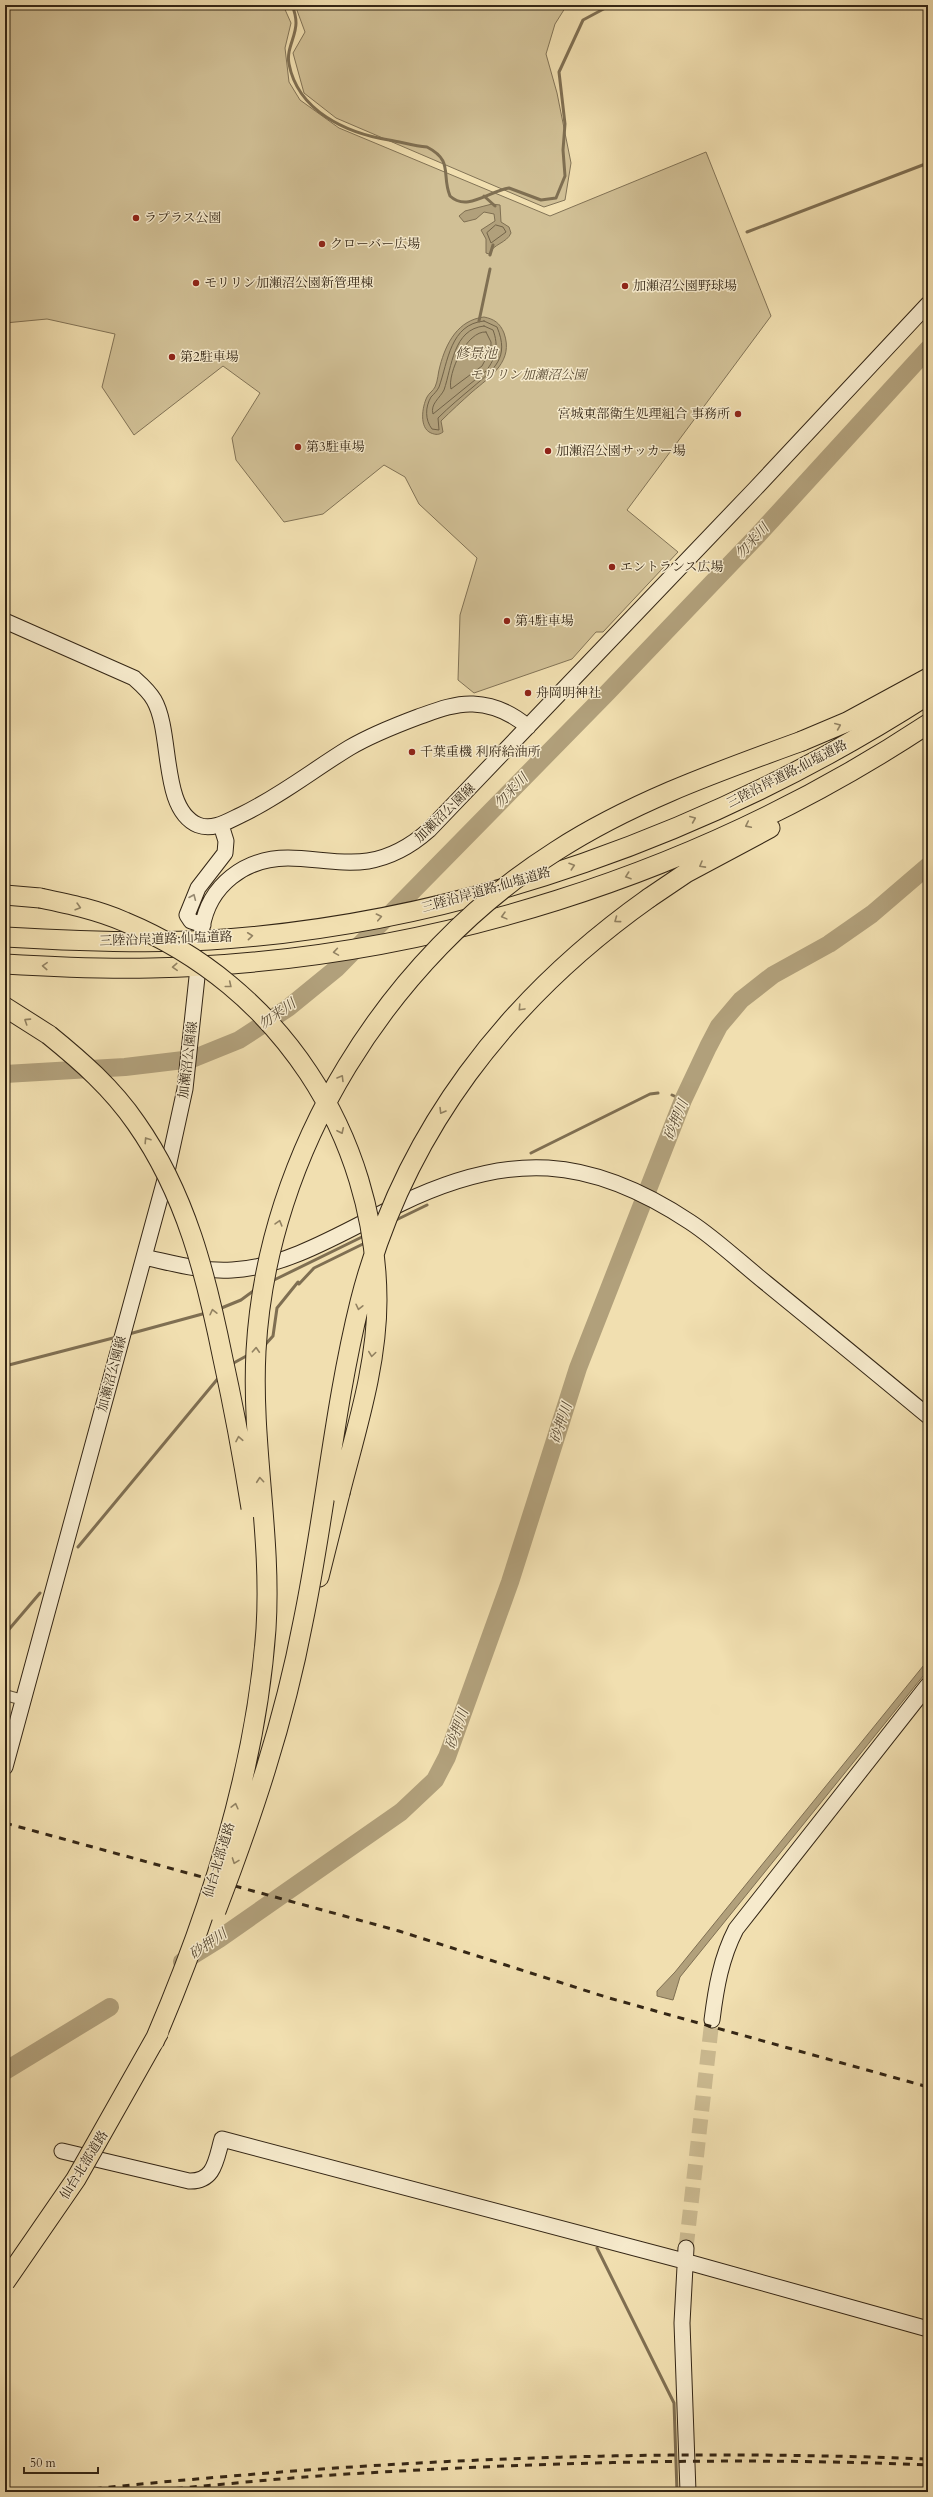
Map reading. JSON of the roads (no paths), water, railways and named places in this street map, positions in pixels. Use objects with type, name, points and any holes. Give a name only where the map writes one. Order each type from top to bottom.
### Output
[{"type":"highway","points":[[261,1673],[268,1588],[255,1396],[256,1349],[261,1304],[268,1262],[295,1173],[331,1096],[364,1040],[394,998],[431,955],[462,924],[512,882],[555,851],[606,821],[655,797],[847,722],[928,678]]},
{"type":"highway","name":"三陸沿岸道路;仙塩道路","points":[[5,938],[144,942],[205,931],[310,929],[422,908],[480,894],[596,858],[654,836],[755,791],[855,740],[928,695]]},
{"type":"highway","name":"三陸沿岸道路;仙塩道路","points":[[5,964],[150,968],[228,964],[324,954],[426,935],[532,908],[586,891],[678,857],[737,830],[831,782],[928,724]]},
{"type":"highway","points":[[270,1757],[303,1624],[342,1386],[361,1300],[372,1260],[392,1206],[426,1137],[449,1098],[478,1058],[508,1021],[577,952],[613,923],[686,873],[817,801],[874,767],[928,731]]},
{"type":"highway","points":[[5,895],[40,898],[98,912],[149,933],[193,958],[236,990],[274,1028],[307,1070],[336,1120],[354,1161],[368,1214],[376,1273],[376,1317],[371,1362],[307,1628],[281,1728],[270,1757]]},
{"type":"highway","points":[[5,1008],[49,1035],[81,1062],[110,1090],[136,1122],[158,1157],[191,1230],[217,1327],[244,1466],[260,1580],[263,1627],[261,1673]]},
{"type":"highway","name":"仙台北部道路","points":[[154,2042],[184,1968],[218,1866],[245,1764],[261,1673]]},
{"type":"highway","name":"仙台北部道路","points":[[5,2282],[76,2179],[154,2042],[208,1931],[252,1815],[270,1757]]},
{"type":"street","name":"加瀬沼公園線","points":[[205,931],[207,909],[218,889],[228,878],[250,866],[288,858],[350,862],[368,861],[386,857],[409,846],[442,818],[928,304]]},
{"type":"street","points":[[5,621],[134,678],[145,688],[155,701],[161,717],[174,792],[178,806],[188,818],[198,825],[221,824],[255,808],[364,740],[426,714],[458,705],[473,704],[494,707],[515,716],[528,727]]},
{"type":"street","points":[[205,931],[191,921],[187,916],[198,888],[225,853],[226,841],[221,824]]},
{"type":"street","name":"加瀬沼公園線","points":[[5,1767],[166,1176],[186,1077],[192,1034],[197,977]]},
{"type":"street","points":[[144,1257],[189,1267],[229,1271],[255,1268],[288,1258],[426,1191],[473,1174],[502,1169],[550,1167],[588,1173],[632,1188],[687,1220],[928,1416]]},
{"type":"street","points":[[712,2020],[718,1976],[726,1949],[736,1929],[928,1685]]},
{"type":"street","points":[[5,1695],[23,1700]]},
{"type":"street","points":[[62,2150],[189,2181],[199,2181],[207,2177],[214,2167],[222,2139],[685,2255],[928,2329]]},
{"type":"street","points":[[685,2255],[682,2323],[688,2492]]},
{"type":"water","points":[[492,204],[500,205],[501,222],[509,227],[511,233],[489,254],[486,253],[486,239],[481,230],[495,221],[494,214],[484,212],[476,219],[464,222],[459,216],[465,211]]},
{"type":"water","name":"修景池","points":[[484,317],[496,322],[504,333],[506,352],[503,360],[493,374],[441,421],[443,432],[440,434],[431,433],[427,430],[423,422],[423,411],[427,397],[436,385],[439,368],[446,349],[454,334],[460,328],[475,319]]},
{"type":"water","points":[[928,1660],[928,1670],[680,1977],[673,2000],[657,1996],[657,1991],[675,1972]]},
{"type":"waterway","points":[[292,5],[295,14],[296,28],[288,59],[294,80],[302,95],[313,107],[326,117],[356,132],[373,137],[427,147],[435,152],[441,157],[444,163],[450,196],[464,202],[478,199],[509,188],[541,200],[556,198],[565,176],[563,150],[565,124],[559,72],[583,20],[611,5]]},
{"type":"waterway","points":[[747,232],[928,163]]},
{"type":"waterway","points":[[484,196],[495,206]]},
{"type":"waterway","points":[[490,255],[493,245]]},
{"type":"waterway","points":[[479,321],[490,269]]},
{"type":"waterway","name":"勿来川","points":[[5,1074],[125,1067],[192,1059],[239,1040],[288,1008],[337,968],[607,693],[758,535],[928,349]]},
{"type":"waterway","name":"砂押川","points":[[182,1962],[219,1939],[401,1812],[435,1780],[447,1757],[510,1582],[578,1368],[683,1100],[719,1026],[741,1000],[773,975],[829,944],[872,914],[928,866]]},
{"type":"waterway","points":[[531,1153],[650,1094],[658,1093]]},
{"type":"waterway","points":[[672,1095],[683,1100]]},
{"type":"waterway","points":[[394,1221],[427,1205]]},
{"type":"waterway","points":[[272,1281],[366,1235]]},
{"type":"waterway","points":[[264,1346],[273,1336],[277,1308],[298,1282],[299,1284],[314,1268],[367,1242]]},
{"type":"waterway","points":[[219,1309],[241,1300],[256,1289]]},
{"type":"waterway","points":[[129,1334],[206,1313]]},
{"type":"waterway","points":[[5,1366],[117,1337]]},
{"type":"waterway","points":[[230,1365],[250,1354]]},
{"type":"waterway","points":[[78,1547],[220,1376]]},
{"type":"waterway","points":[[5,1634],[40,1593]]},
{"type":"waterway","name":"砂押川","points":[[5,2071],[110,2007]]},
{"type":"waterway","points":[[597,2248],[674,2403],[677,2492]]},
{"type":"tunnel","points":[[686,2248],[712,2020]]},
{"type":"railway","points":[[5,1823],[399,1931],[609,1998],[928,2087]]},
{"type":"railway","points":[[67,2492],[329,2468],[500,2459],[671,2455],[842,2456],[928,2459]]},
{"type":"railway","points":[[134,2492],[278,2479],[506,2466],[717,2461],[787,2461],[928,2465]]},
{"type":"place","name":"ラプラス公園","points":[[136,218]]},
{"type":"place","name":"クローバー広場","points":[[322,244]]},
{"type":"place","name":"モリリン加瀬沼公園新管理棟","points":[[196,283]]},
{"type":"place","name":"加瀬沼公園野球場","points":[[625,286]]},
{"type":"place","name":"第2駐車場","points":[[172,357]]},
{"type":"place","name":"宮城東部衛生処理組合 事務所","points":[[738,414]]},
{"type":"place","name":"第3駐車場","points":[[298,447]]},
{"type":"place","name":"加瀬沼公園サッカー場","points":[[548,451]]},
{"type":"place","name":"エントランス広場","points":[[612,567]]},
{"type":"place","name":"第4駐車場","points":[[507,621]]},
{"type":"place","name":"舟岡明神社","points":[[528,693]]},
{"type":"place","name":"千葉重機 利府給油所","points":[[412,752]]},
{"type":"park label","name":"モリリン加瀬沼公園","points":[[528,375]]}]
